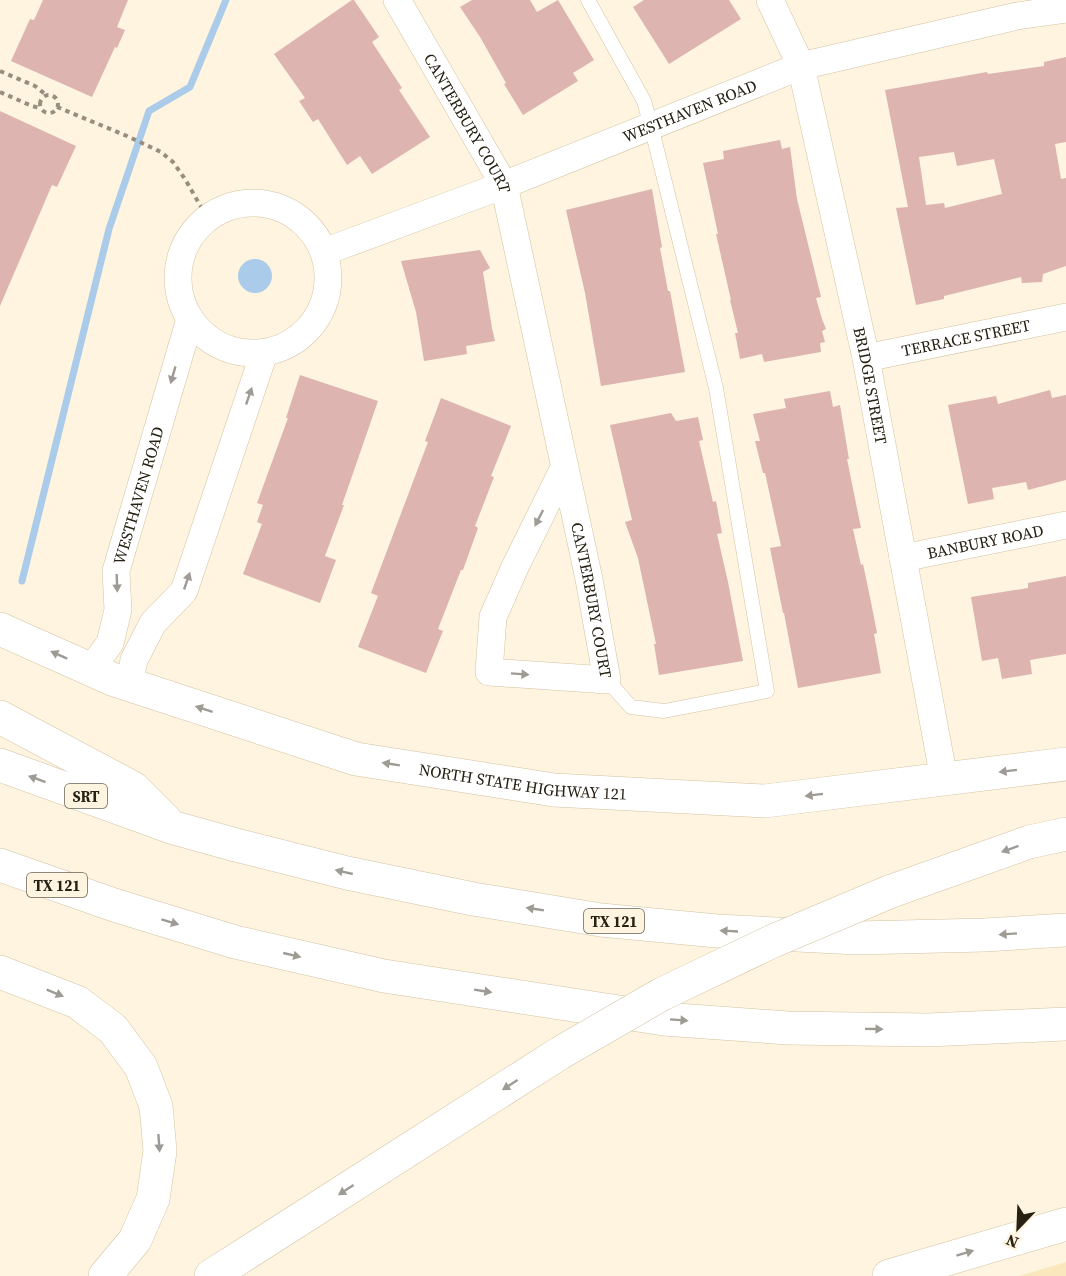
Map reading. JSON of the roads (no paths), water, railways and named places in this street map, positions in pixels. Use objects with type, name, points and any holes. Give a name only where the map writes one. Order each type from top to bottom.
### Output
[{"type":"main road","name":"NORTH STATE HIGHWAY 121","points":[[0,629],[112,679],[356,759],[554,790],[765,801],[1066,764]]},
{"type":"main road","points":[[0,717],[133,788],[171,827]]},
{"type":"main road","name":"SRT","points":[[0,765],[171,827]]},
{"type":"main road","name":"TX 121","points":[[171,827],[347,873],[473,899],[601,920],[717,931],[856,938],[985,935],[1066,930]]},
{"type":"main road","points":[[211,1276],[560,1053],[672,989],[774,941],[889,892],[1029,842],[1066,834]]},
{"type":"main road","name":"TX 121","points":[[0,865],[114,905],[235,942],[384,976],[653,1017],[788,1028],[916,1030],[1066,1024]]},
{"type":"main road","points":[[0,972],[77,1002],[113,1029],[141,1067],[156,1106],[160,1150],[153,1199],[135,1240],[105,1276]]},
{"type":"main road","points":[[909,1273],[1066,1224]]},
{"type":"street","name":"CANTERBURY COURT","points":[[397,0],[504,185],[590,579],[607,680],[489,672],[493,617],[565,466]]},
{"type":"street","name":"BRIDGE STREET","points":[[770,0],[801,66],[866,358],[944,779]]},
{"type":"street","name":"WESTHAVEN ROAD","points":[[324,252],[504,185],[801,66],[1017,16],[1066,9]]},
{"type":"street","points":[[250,202],[281,208],[308,225],[324,252],[329,285],[319,317],[296,341],[264,353],[236,351],[209,339],[190,318],[178,289],[180,257],[195,230],[219,210],[250,202]]},
{"type":"street","name":"TERRACE STREET","points":[[866,358],[1066,317]]},
{"type":"street","name":"WESTHAVEN ROAD","points":[[91,669],[110,643],[118,610],[116,571],[190,318]]},
{"type":"street","points":[[129,684],[134,660],[153,623],[184,591],[264,353]]},
{"type":"street","name":"BANBURY ROAD","points":[[903,558],[1066,525]]},
{"type":"lane","points":[[588,0],[644,101],[651,126],[716,388],[767,691],[664,711],[631,707],[607,680]]},
{"type":"water","points":[[255,259],[267,264],[272,276],[267,288],[255,293],[243,288],[238,276],[243,264]]},
{"type":"waterway","points":[[22,581],[109,229],[149,111],[190,87],[226,0]]}]
